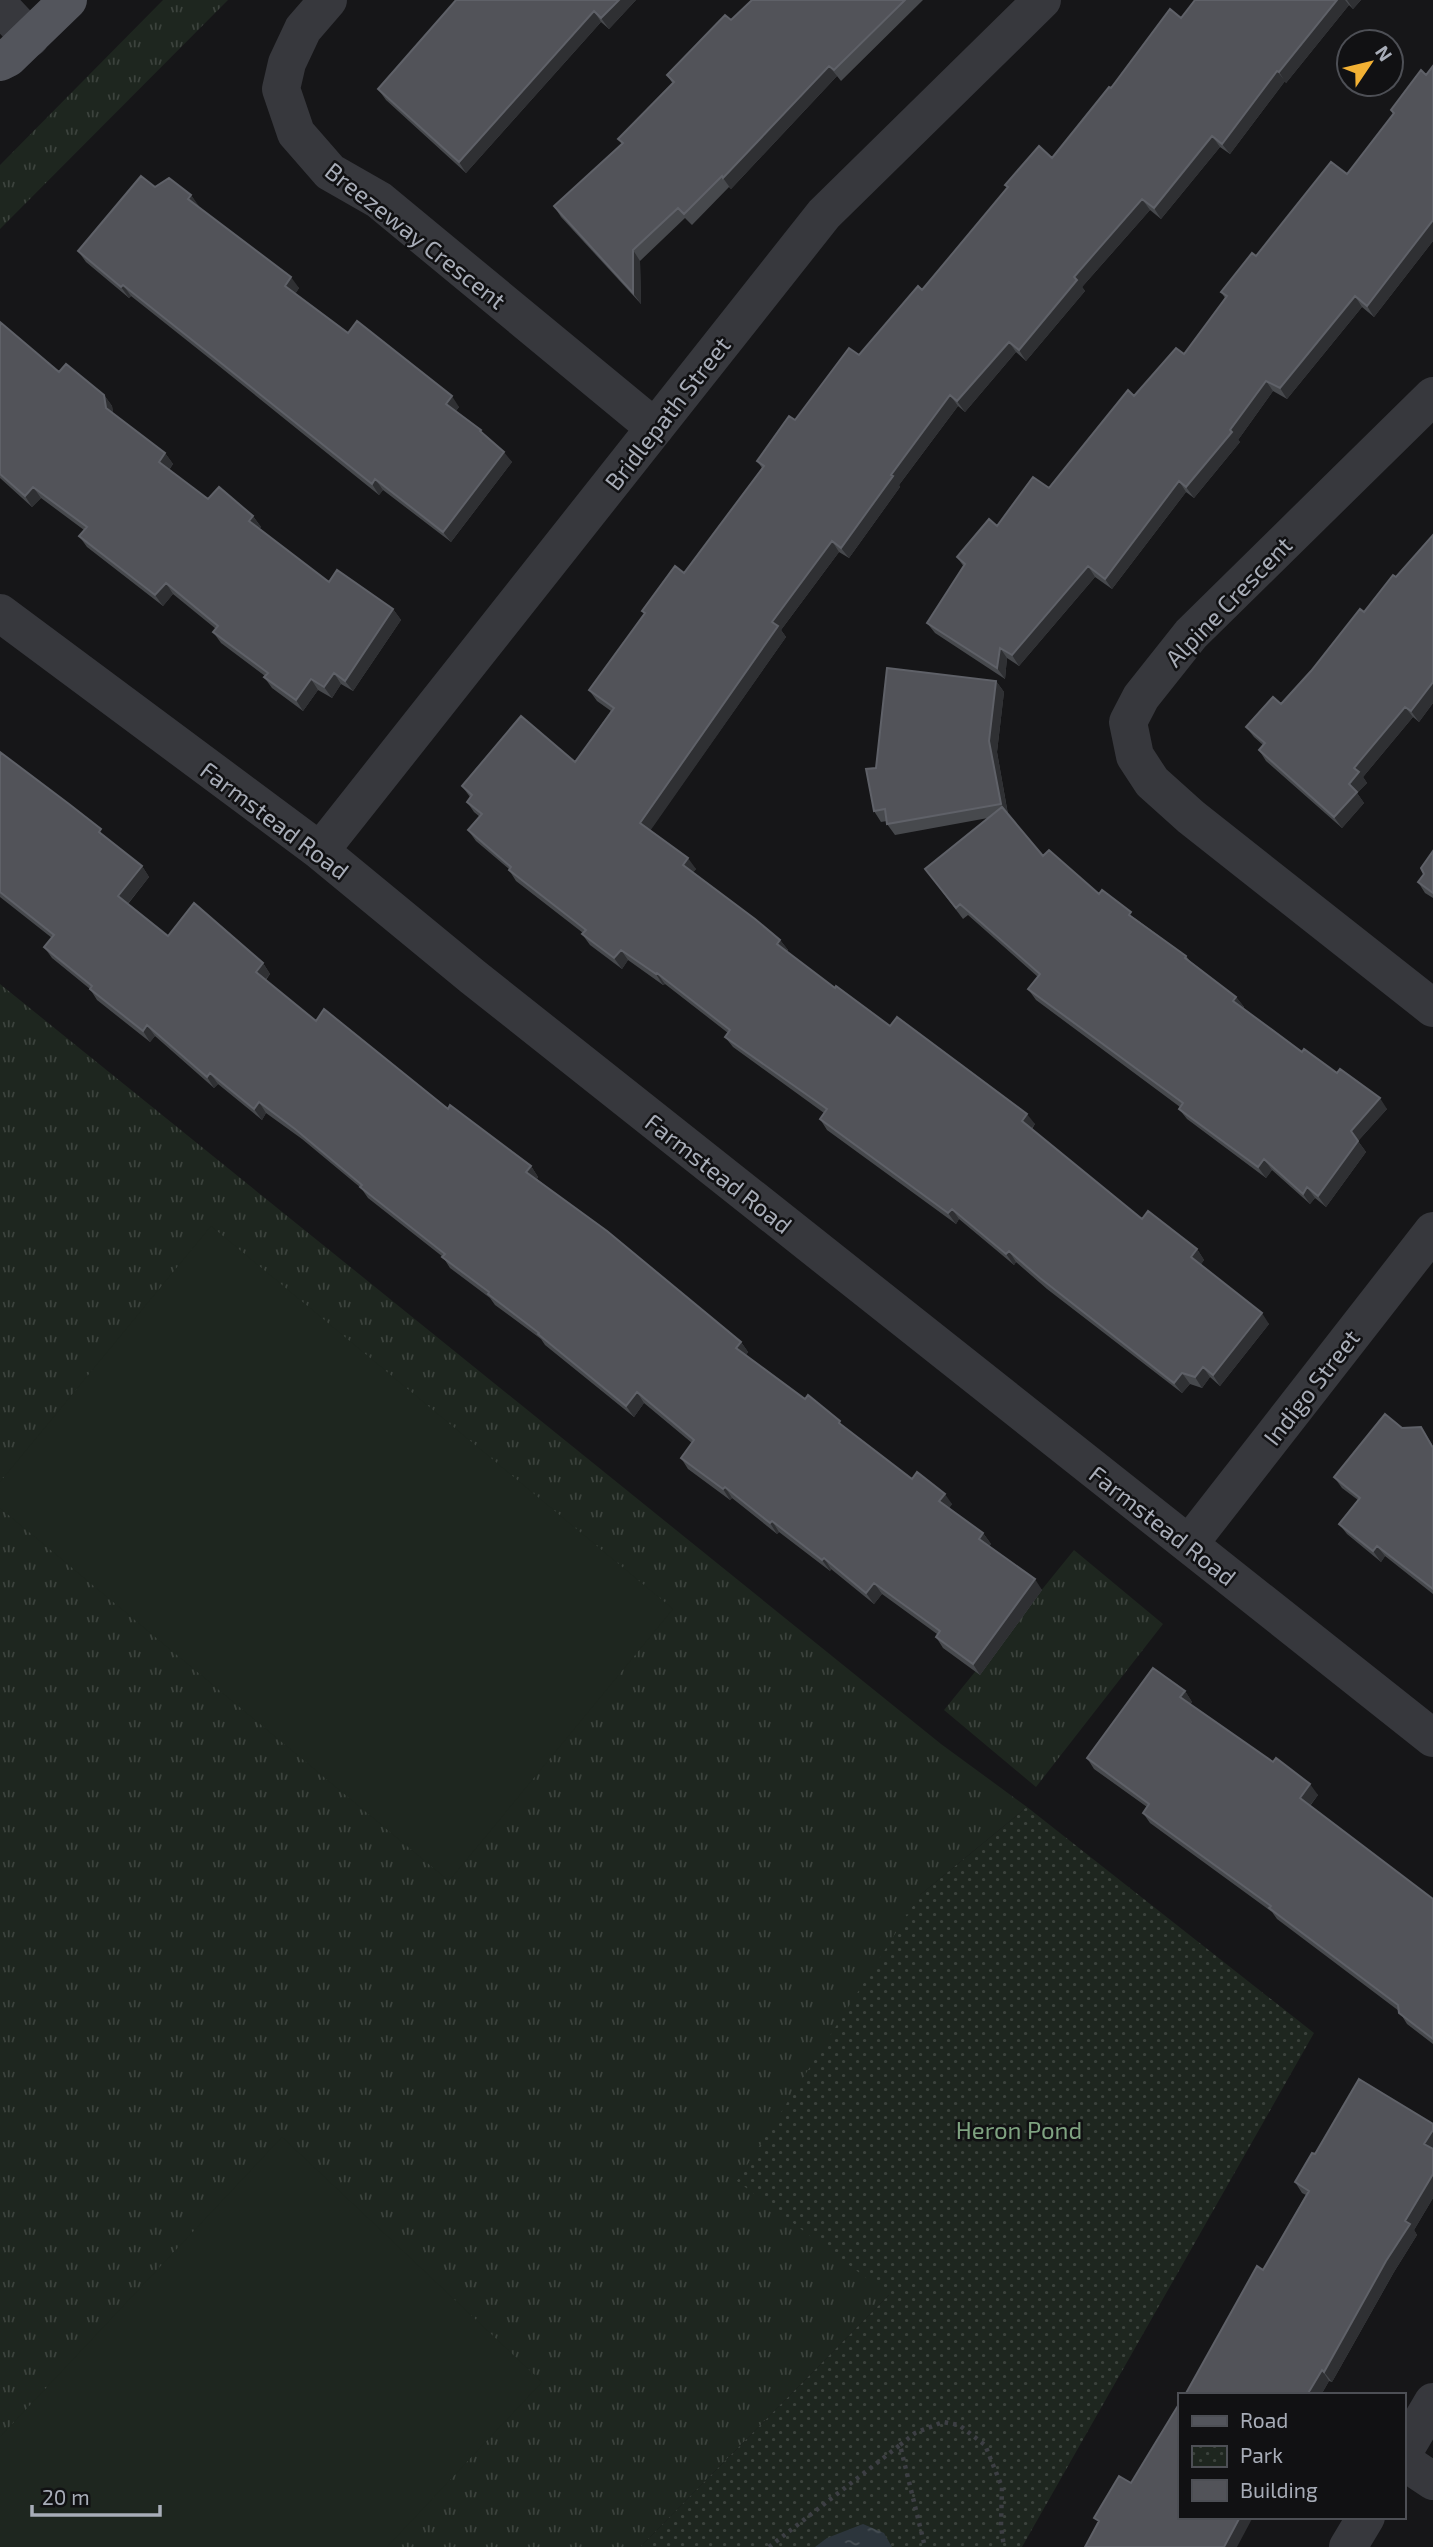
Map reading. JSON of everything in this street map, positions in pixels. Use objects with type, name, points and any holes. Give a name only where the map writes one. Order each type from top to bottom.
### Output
[{"type":"main road","points":[[10,59],[68,0]]},
{"type":"street","name":"Breezeway Crescent","points":[[328,0],[303,29],[287,63],[281,89],[296,133],[330,172],[379,200],[654,428]]},
{"type":"street","name":"Bridlepath Street","points":[[320,851],[824,214],[1042,0]]},
{"type":"street","points":[[0,6],[10,59]]},
{"type":"street","name":"Alpine Crescent","points":[[1433,396],[1191,634],[1141,697],[1128,722],[1135,755],[1152,782],[1191,817],[1433,1008]]},
{"type":"street","name":"Farmstead Road","points":[[0,613],[320,851],[473,977],[1433,1738]]},
{"type":"street","name":"Indigo Street","points":[[1189,1544],[1433,1231]]},
{"type":"street","points":[[1405,2451],[1433,2402]]},
{"type":"street","points":[[1405,2462],[1433,2481]]},
{"type":"street","points":[[1348,2547],[1365,2519]]},
{"type":"path","points":[[769,2547],[915,2433],[943,2422],[959,2425],[985,2445],[1002,2487],[1001,2526],[1004,2547]]},
{"type":"path","points":[[900,2445],[925,2547]]},
{"type":"green space","points":[[163,0],[228,0],[0,229],[0,165]]},
{"type":"green space","points":[[0,984],[941,1744],[1027,1807],[920,1895],[890,2294],[640,2547],[0,2547]]},
{"type":"green space","points":[[211,1226],[673,1609],[449,1881],[0,1508],[0,1482]]},
{"type":"green space","points":[[1074,1550],[1163,1624],[1036,1787],[944,1710]]},
{"type":"green space","name":"Heron Pond","points":[[1027,1807],[1314,2033],[1022,2547],[640,2547],[889,2295],[737,2181],[920,1895]]},
{"type":"green space","points":[[282,2137],[542,2382],[387,2547],[0,2547],[0,2437]]},
{"type":"water","points":[[863,2524],[884,2533],[892,2547],[815,2547],[827,2538]]},
{"type":"building","points":[[456,0],[619,0],[601,18],[594,11],[459,162],[378,89]]},
{"type":"building","points":[[752,0],[905,0],[834,70],[829,66],[723,178],[722,176],[684,214],[678,208],[633,250],[633,293],[554,206],[623,143],[618,139],[674,82],[667,75],[725,15],[731,20]]},
{"type":"building","points":[[1195,0],[1337,0],[1279,72],[1277,71],[1222,144],[1212,136],[1154,208],[1142,199],[1074,277],[1077,280],[1019,350],[1009,342],[957,401],[950,395],[841,548],[832,541],[772,622],[778,626],[640,823],[688,858],[683,865],[755,919],[780,940],[777,944],[835,988],[836,986],[890,1026],[897,1017],[1027,1114],[1022,1121],[1142,1219],[1148,1211],[1197,1249],[1191,1257],[1262,1313],[1213,1375],[1203,1367],[1195,1377],[1182,1373],[1174,1383],[1009,1251],[1006,1254],[952,1209],[948,1213],[820,1119],[827,1109],[725,1037],[730,1030],[657,973],[621,950],[614,958],[582,934],[586,930],[509,870],[511,867],[468,830],[482,814],[467,802],[472,795],[462,786],[521,716],[575,762],[614,708],[589,690],[645,613],[642,611],[675,566],[684,573],[764,466],[757,461],[789,416],[795,420],[849,348],[859,355],[918,286],[922,290],[1039,146],[1052,158],[1109,87],[1111,88],[1170,9],[1181,18]]},
{"type":"building","points":[[1433,66],[1433,220],[1367,306],[1355,296],[1280,388],[1266,381],[1230,430],[1232,432],[1186,487],[1179,481],[1105,579],[1088,566],[1012,655],[1000,648],[997,668],[927,623],[965,564],[957,557],[989,519],[997,526],[1033,477],[1049,488],[1128,390],[1134,396],[1176,348],[1184,354],[1227,296],[1221,292],[1252,253],[1256,256],[1331,162],[1347,174],[1394,113],[1391,110],[1400,98],[1405,98],[1405,91],[1421,70],[1426,75]]},
{"type":"building","points":[[141,176],[155,187],[169,178],[191,195],[188,199],[291,277],[285,286],[348,333],[357,321],[452,396],[446,404],[481,430],[504,452],[443,532],[375,479],[372,484],[78,251]]},
{"type":"building","points":[[0,322],[59,372],[66,364],[104,395],[106,408],[165,453],[159,462],[208,499],[219,487],[253,516],[249,521],[329,582],[337,570],[393,609],[345,681],[334,673],[324,687],[311,679],[296,700],[264,677],[268,673],[213,632],[218,626],[166,583],[155,595],[79,536],[87,527],[33,487],[25,496],[0,474]]},
{"type":"building","points":[[1433,535],[1433,682],[1411,711],[1405,707],[1354,768],[1359,772],[1349,784],[1357,792],[1334,817],[1259,750],[1265,743],[1246,727],[1273,697],[1281,704],[1360,609],[1364,612],[1393,575],[1396,577]]},
{"type":"building","points":[[887,668],[996,681],[989,741],[1001,804],[887,824],[885,809],[874,811],[866,769],[876,768]]},
{"type":"building","points":[[0,752],[101,829],[99,832],[142,866],[118,896],[168,936],[194,903],[263,963],[256,972],[316,1021],[324,1009],[448,1109],[450,1105],[531,1166],[526,1172],[607,1231],[741,1342],[736,1348],[805,1399],[808,1395],[840,1421],[839,1423],[912,1479],[917,1472],[945,1494],[939,1501],[983,1533],[979,1539],[1035,1579],[973,1664],[936,1637],[940,1631],[874,1583],[866,1593],[824,1558],[822,1560],[725,1487],[723,1489],[681,1458],[694,1440],[637,1392],[626,1406],[488,1294],[489,1292],[442,1257],[445,1254],[360,1187],[362,1185],[295,1129],[259,1102],[254,1109],[210,1073],[207,1077],[147,1025],[143,1031],[90,989],[92,986],[44,947],[54,935],[0,892]]},
{"type":"building","points":[[1002,807],[1043,856],[1049,850],[1099,894],[1102,890],[1131,912],[1129,915],[1186,956],[1185,958],[1236,997],[1233,1001],[1302,1052],[1304,1049],[1337,1073],[1340,1069],[1380,1098],[1351,1131],[1358,1141],[1318,1196],[1307,1187],[1303,1194],[1264,1159],[1258,1167],[1179,1109],[1183,1103],[1028,989],[1040,974],[960,904],[956,908],[925,869]]},
{"type":"building","points":[[1433,851],[1433,893],[1418,882],[1424,874],[1421,868]]},
{"type":"building","points":[[1385,1414],[1402,1428],[1421,1427],[1433,1448],[1433,1589],[1377,1546],[1373,1551],[1339,1524],[1360,1498],[1334,1477]]},
{"type":"building","points":[[1153,1668],[1185,1691],[1180,1697],[1273,1762],[1276,1758],[1310,1784],[1300,1798],[1433,1899],[1433,2039],[1399,2013],[1398,2005],[1269,1908],[1271,1906],[1143,1813],[1149,1804],[1087,1758]]},
{"type":"building","points":[[1359,2079],[1433,2124],[1433,2130],[1424,2144],[1433,2149],[1433,2174],[1405,2221],[1410,2224],[1386,2261],[1324,2372],[1322,2370],[1308,2393],[1186,2393],[1257,2266],[1263,2270],[1309,2191],[1295,2182],[1312,2153],[1315,2154]]},
{"type":"building","points":[[1178,2406],[1178,2519],[1239,2519],[1224,2547],[1085,2547],[1099,2521],[1094,2518],[1119,2476],[1131,2483]]}]
